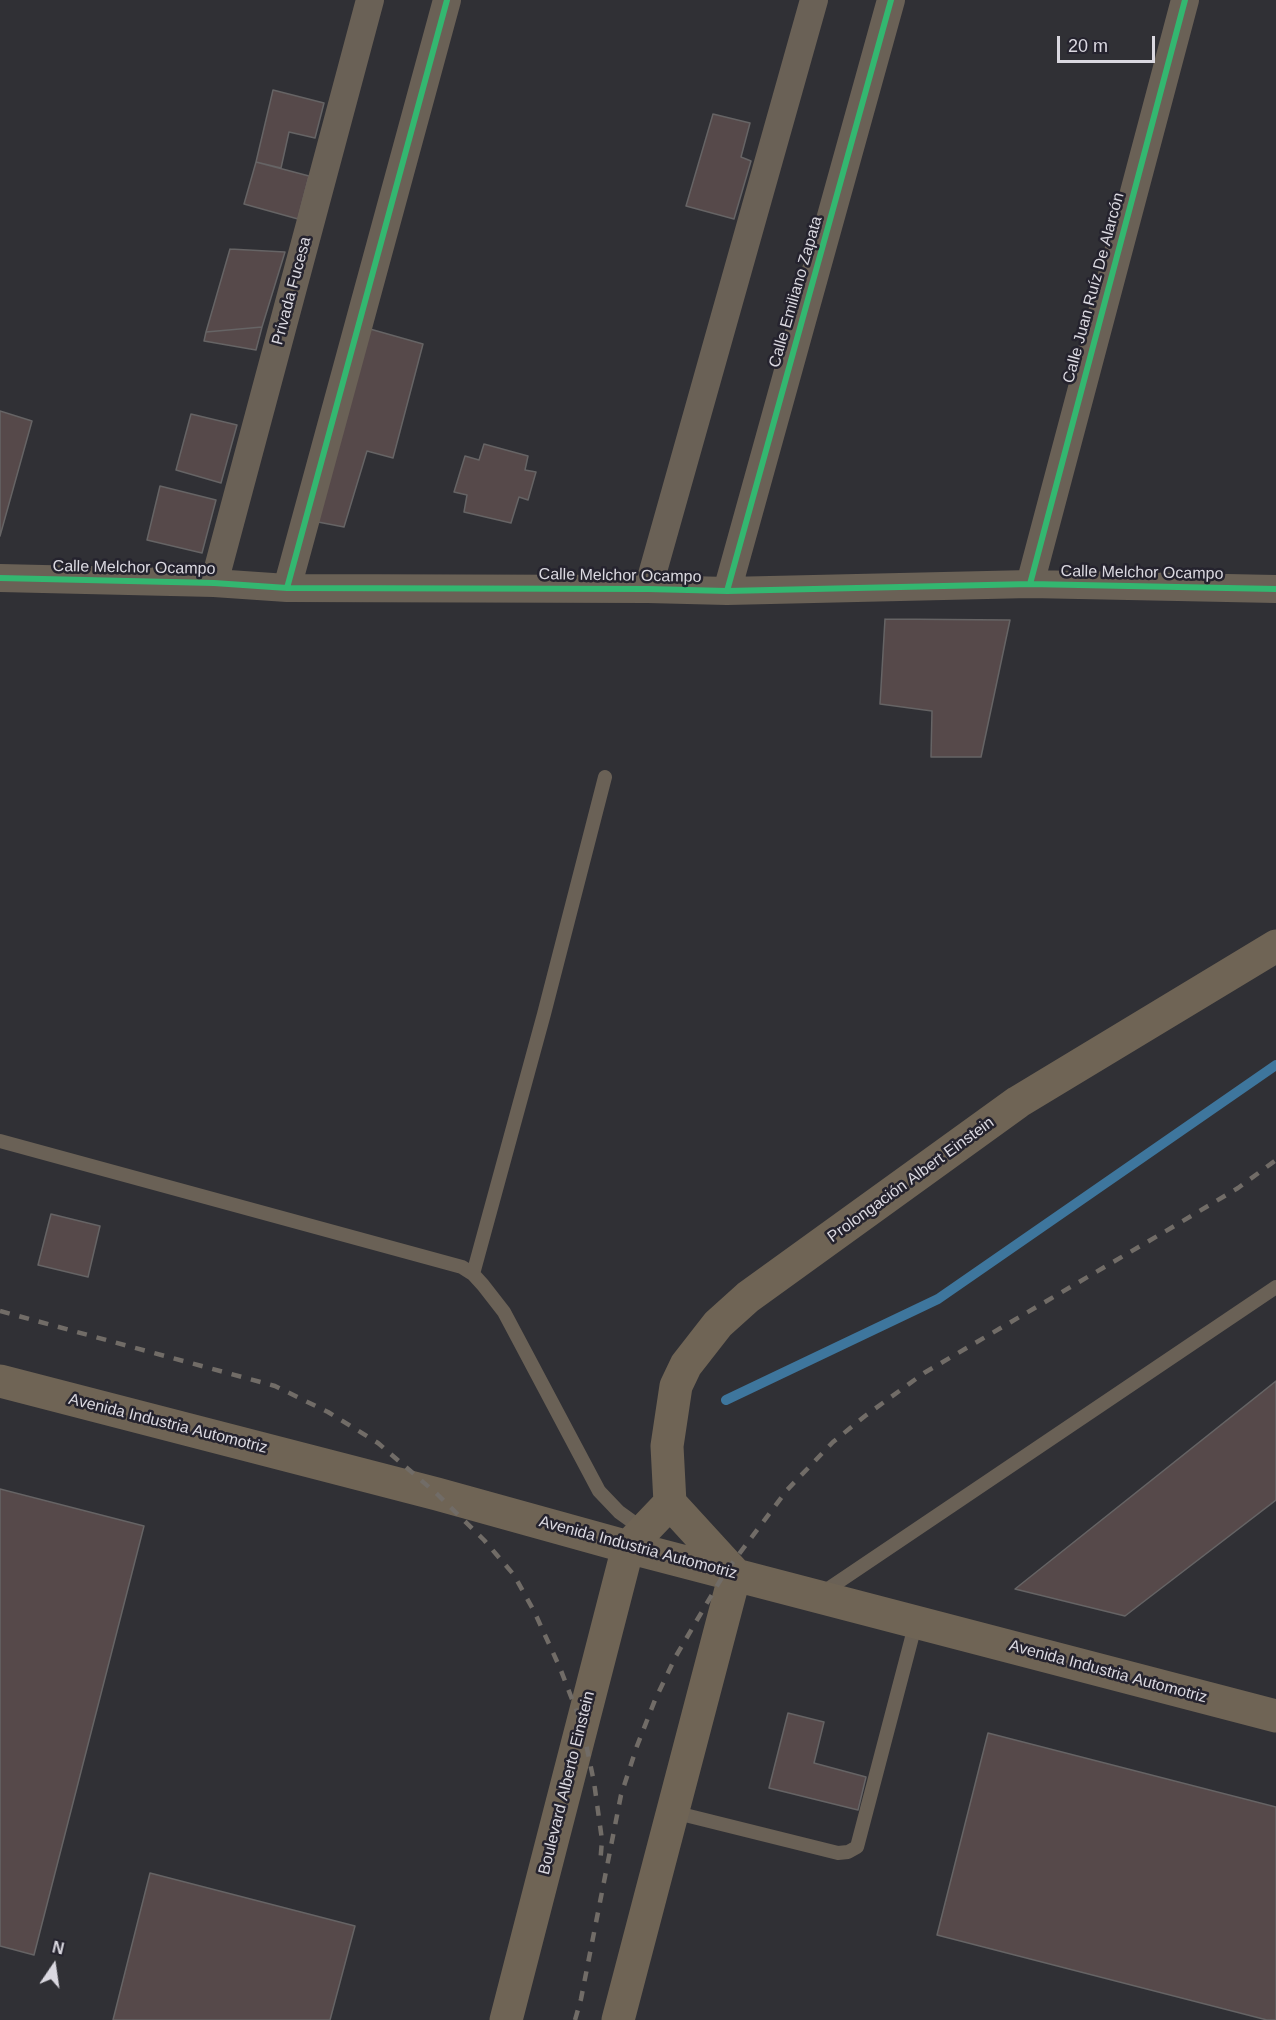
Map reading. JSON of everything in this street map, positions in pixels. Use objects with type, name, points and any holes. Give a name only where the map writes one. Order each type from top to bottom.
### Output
[{"type":"main road","name":"Prolongación Albert Einstein","points":[[670,1503],[667,1446],[676,1386],[686,1365],[718,1324],[748,1297],[1018,1102],[1276,946]]},
{"type":"main road","name":"Avenida Industria Automotriz","points":[[0,1381],[437,1494],[636,1538],[735,1574],[1276,1716]]},
{"type":"main road","points":[[618,2020],[735,1574],[670,1503],[636,1538]]},
{"type":"main road","name":"Boulevard Alberto Einstein","points":[[506,2020],[636,1538]]},
{"type":"street","name":"Privada Fucesa","points":[[214,583],[370,0]]},
{"type":"street","points":[[287,588],[447,0]]},
{"type":"street","points":[[648,589],[814,0]]},
{"type":"street","name":"Calle Emiliano Zapata","points":[[727,591],[891,0]]},
{"type":"street","name":"Calle Juan Ruíz De Alarcón","points":[[1030,584],[1185,0]]},
{"type":"street","name":"Calle Melchor Ocampo","points":[[0,578],[214,583],[287,588],[727,591],[1030,584],[1276,589]]},
{"type":"lane","points":[[473,1274],[544,1014],[605,777]]},
{"type":"lane","points":[[0,1141],[462,1267],[473,1274],[493,1295],[504,1312],[599,1491],[619,1512],[636,1538]]},
{"type":"lane","points":[[818,1596],[1276,1287]]},
{"type":"lane","points":[[673,1812],[838,1853],[848,1852],[857,1847],[916,1622]]},
{"type":"building","points":[[273,90],[324,103],[315,138],[289,132],[281,168],[256,162]]},
{"type":"building","points":[[713,114],[750,123],[741,157],[751,161],[734,219],[686,206]]},
{"type":"building","points":[[256,162],[309,176],[298,219],[244,204]]},
{"type":"building","points":[[230,249],[285,252],[262,327],[206,332]]},
{"type":"building","points":[[262,327],[256,350],[204,341],[206,332]]},
{"type":"building","points":[[370,329],[423,344],[393,458],[367,451],[344,527],[318,522]]},
{"type":"building","points":[[0,411],[32,421],[0,536]]},
{"type":"building","points":[[191,414],[237,425],[221,483],[176,470]]},
{"type":"building","points":[[484,444],[528,456],[525,470],[536,472],[528,500],[519,497],[511,523],[464,512],[467,495],[454,492],[465,456],[479,460]]},
{"type":"building","points":[[160,486],[216,500],[202,553],[147,540]]},
{"type":"building","points":[[885,619],[1010,620],[981,757],[931,757],[932,711],[880,704]]},
{"type":"building","points":[[51,1214],[100,1226],[88,1277],[38,1265]]},
{"type":"building","points":[[1276,1381],[1276,1500],[1125,1616],[1015,1589]]},
{"type":"building","points":[[0,1489],[144,1526],[34,1955],[0,1946]]},
{"type":"building","points":[[788,1713],[824,1722],[814,1763],[866,1777],[858,1810],[769,1788]]},
{"type":"building","points":[[988,1733],[1276,1807],[1276,2020],[1267,2020],[937,1935]]},
{"type":"building","points":[[150,1873],[355,1926],[330,2020],[113,2020]]},
{"type":"waterway","points":[[726,1400],[938,1299],[1276,1065]]},
{"type":"railway","points":[[575,2020],[621,1795],[655,1700],[676,1656],[724,1574],[787,1490],[833,1442],[924,1373],[1238,1188],[1276,1160]]},
{"type":"railway","points":[[0,1311],[275,1386],[328,1412],[378,1443],[437,1494],[484,1540],[514,1575],[534,1611],[560,1668],[582,1725],[594,1782],[602,1840],[600,1865]]},
{"type":"cycle path","points":[[287,588],[447,0]]},
{"type":"cycle path","points":[[727,591],[891,0]]},
{"type":"cycle path","points":[[1030,584],[1185,0]]},
{"type":"cycle path","points":[[0,578],[214,583],[287,588],[727,591],[1030,584],[1276,589]]}]
